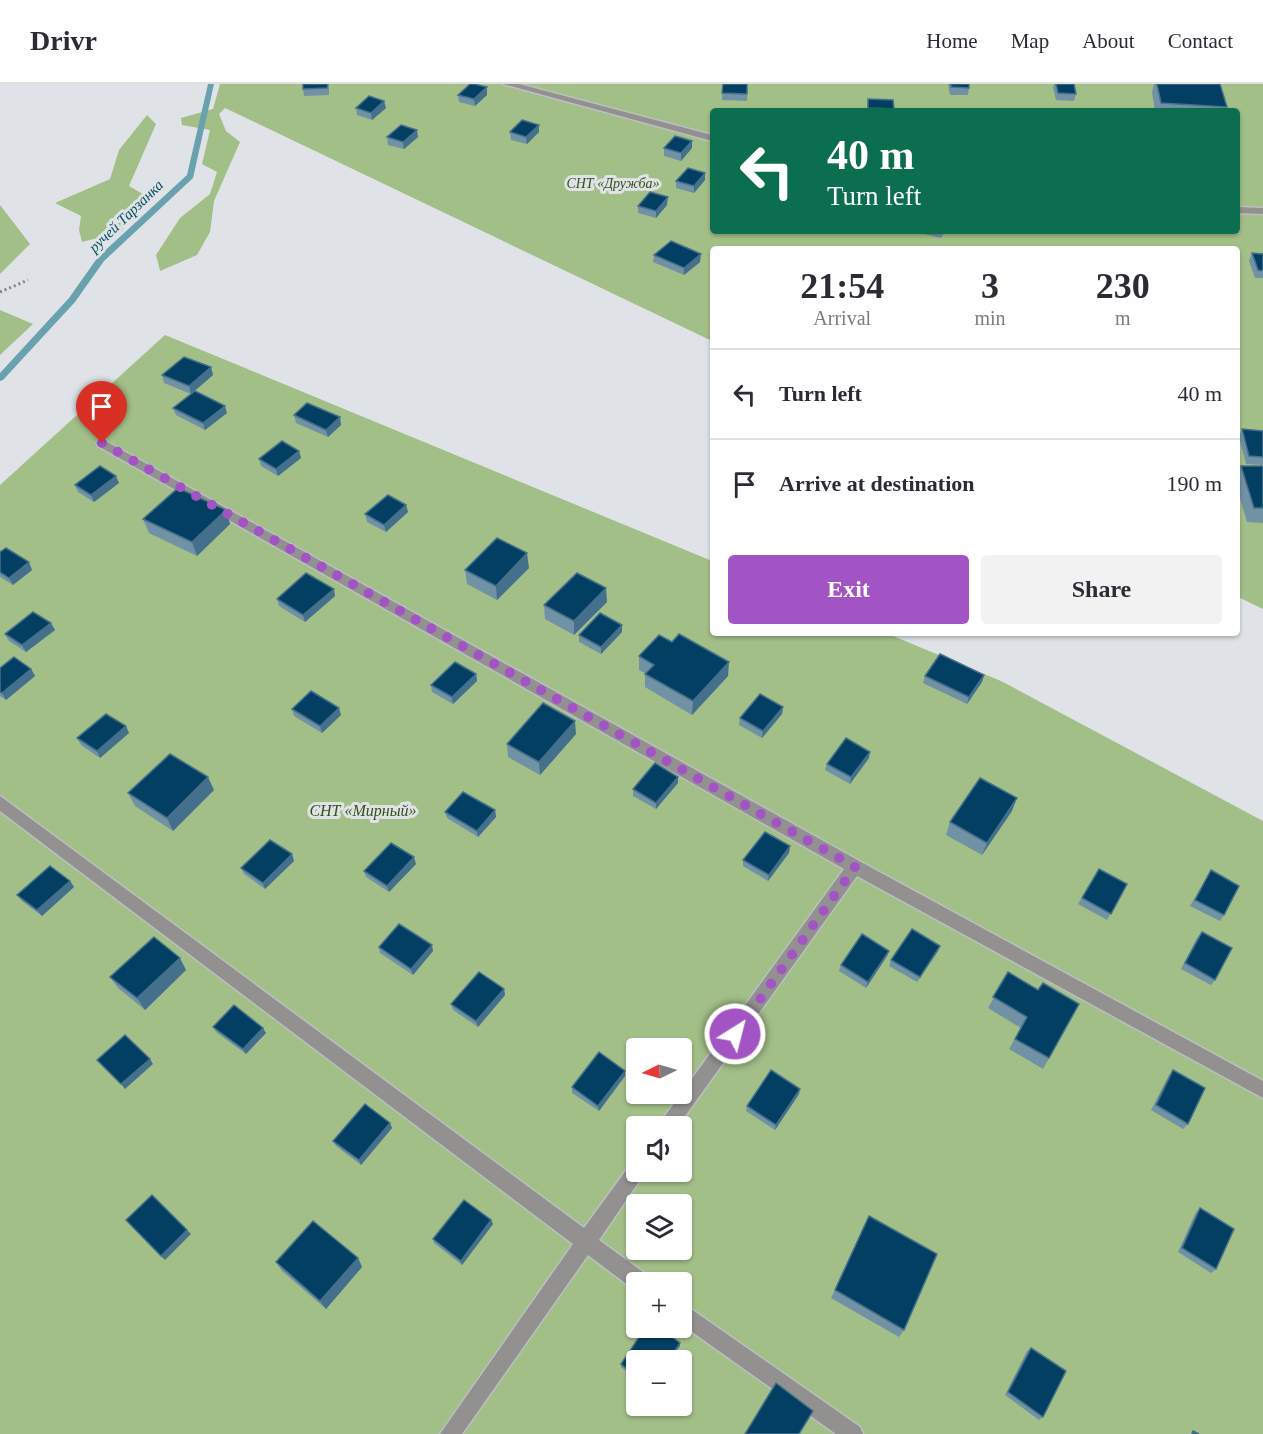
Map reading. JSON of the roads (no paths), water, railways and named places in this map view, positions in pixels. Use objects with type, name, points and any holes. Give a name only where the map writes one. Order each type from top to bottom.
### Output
[{"type":"lane","points":[[508,84],[710,137]]},
{"type":"lane","points":[[1240,210],[1263,211]]},
{"type":"lane","points":[[102,443],[855,867],[1263,1090]]},
{"type":"lane","points":[[0,802],[584,1243],[626,1272]]},
{"type":"lane","points":[[675,1116],[855,867]]},
{"type":"lane","points":[[450,1434],[627,1182]]},
{"type":"lane","points":[[692,1320],[853,1434]]},
{"type":"waterway","name":"ручей Тарзанка","points":[[0,378],[72,300],[101,259],[190,176],[211,84]]},
{"type":"park label","name":"СНТ «Дружба»","points":[[613,183]]},
{"type":"park label","name":"СНТ «Мирный»","points":[[363,810]]}]
